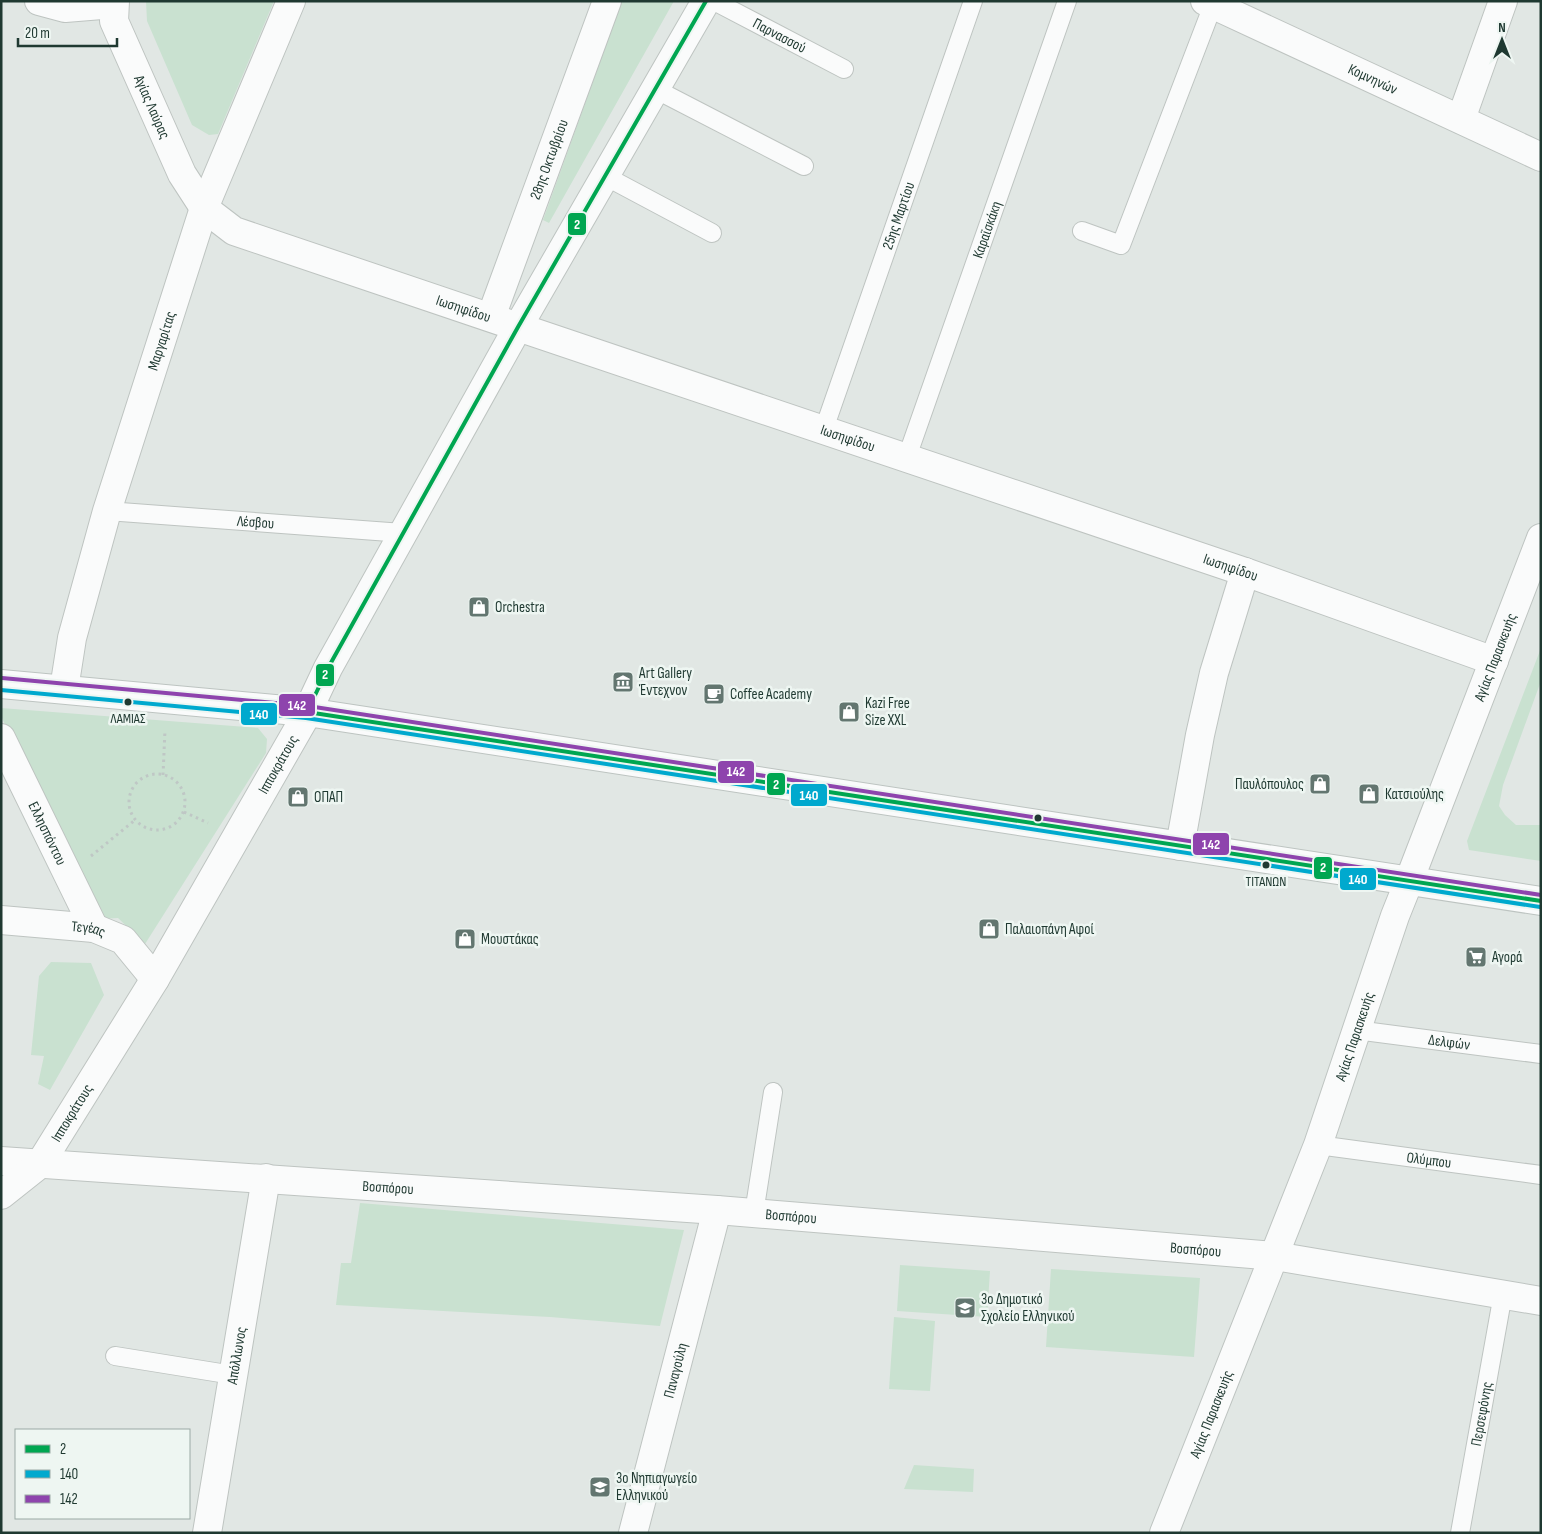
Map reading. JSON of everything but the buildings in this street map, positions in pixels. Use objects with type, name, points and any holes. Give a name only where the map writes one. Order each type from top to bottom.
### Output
[{"type":"street","points":[[39,1],[66,8],[115,2]]},
{"type":"street","name":"Μαργαρίτας","points":[[64,689],[72,638],[107,511],[204,208],[291,1]]},
{"type":"street","name":"28ης Οκτωβρίου","points":[[491,317],[607,1]]},
{"type":"street","name":"Ιπποκράτους","points":[[1,1195],[40,1164],[155,978],[305,716],[328,668],[518,327],[706,1]]},
{"type":"street","points":[[1461,119],[1503,1]]},
{"type":"street","name":"Αγίας Λαύρας","points":[[115,2],[114,21],[182,174],[204,208]]},
{"type":"street","name":"Κομνηνών","points":[[1209,3],[1541,156]]},
{"type":"street","name":"Ιωσηφίδου","points":[[204,208],[234,231],[907,456],[1245,572],[1494,661]]},
{"type":"street","name":"Αγίας Παρασκευής","points":[[1164,1533],[1318,1145],[1395,916],[1541,538]]},
{"type":"street","points":[[1180,846],[1200,735],[1214,672],[1245,572]]},
{"type":"street","points":[[1,684],[64,689],[305,716],[1541,901]]},
{"type":"street","name":"Ελλησπόντου","points":[[1,738],[94,928]]},
{"type":"street","name":"Τεγέας","points":[[1,920],[94,928],[122,940],[155,978]]},
{"type":"street","name":"Βοσπόρου","points":[[1,1161],[717,1210],[1275,1256],[1541,1300]]},
{"type":"street","name":"Απόλλωνος","points":[[207,1533],[266,1178]]},
{"type":"street","name":"Παναγούλη","points":[[633,1533],[717,1210]]},
{"type":"lane","name":"Παρνασσού","points":[[714,1],[844,69]]},
{"type":"lane","name":"25ης Μαρτίου","points":[[824,429],[973,1]]},
{"type":"lane","name":"Καραϊσκάκη","points":[[907,456],[1067,1]]},
{"type":"lane","points":[[1082,231],[1121,245],[1209,3]]},
{"type":"lane","points":[[655,89],[804,166]]},
{"type":"lane","points":[[605,176],[712,233]]},
{"type":"lane","name":"Λέσβου","points":[[107,511],[403,533]]},
{"type":"lane","name":"Δελφών","points":[[1356,1030],[1541,1054]]},
{"type":"lane","points":[[754,1213],[773,1092]]},
{"type":"lane","name":"Ολύμπου","points":[[1318,1145],[1541,1176]]},
{"type":"lane","name":"Περσεφόνης","points":[[1460,1533],[1503,1294]]},
{"type":"lane","points":[[115,1356],[233,1374]]},
{"type":"path","points":[[163,774],[165,726]]},
{"type":"path","points":[[150,774],[163,774],[176,780],[181,787],[185,795],[186,804],[184,812],[180,820],[174,825],[158,831],[149,830],[136,820],[130,812],[128,803],[130,793],[142,778],[150,774]]},
{"type":"path","points":[[184,812],[214,826]]},
{"type":"path","points":[[65,868],[93,855],[136,820]]},
{"type":"path","points":[[89,846],[93,855]]},
{"type":"green space","points":[[146,1],[274,1],[218,134],[209,135],[192,125],[147,21]]},
{"type":"green space","points":[[622,1],[674,1],[549,223],[543,220]]},
{"type":"green space","points":[[1541,648],[1541,681],[1503,785],[1499,806],[1505,815],[1516,825],[1541,825],[1541,861],[1469,850],[1467,841]]},
{"type":"green space","points":[[1,708],[258,728],[267,739],[266,753],[145,944],[118,918],[99,919],[1,716]]},
{"type":"green space","points":[[51,962],[91,963],[104,995],[50,1090],[38,1084],[44,1056],[31,1055],[39,976]]},
{"type":"green space","points":[[360,1203],[684,1230],[660,1326],[550,1317],[336,1305],[341,1263],[351,1263]]},
{"type":"green space","points":[[900,1265],[990,1271],[987,1317],[897,1311]]},
{"type":"green space","points":[[1051,1269],[1200,1278],[1194,1357],[1046,1347]]},
{"type":"green space","points":[[894,1317],[935,1321],[930,1391],[889,1389]]},
{"type":"green space","points":[[914,1465],[974,1469],[973,1492],[904,1489]]},
{"type":"transit line","name":"2","points":[[706,1],[518,327],[328,668],[307,712],[1541,901]]},
{"type":"transit line","name":"142","points":[[2,678],[308,706],[1541,895]]},
{"type":"transit line","name":"140","points":[[1,690],[306,718],[1540,907]]},
{"type":"place","name":"Orchestra","points":[[479,607]]},
{"type":"place","name":"Art Gallery Έντεχνον","points":[[623,682]]},
{"type":"place","name":"Coffee Academy","points":[[714,694]]},
{"type":"place","name":"ΛΑΜΙΑΣ","points":[[128,702]]},
{"type":"place","name":"Kazi Free Size XXL","points":[[849,712]]},
{"type":"place","name":"Παυλόπουλος","points":[[1320,784]]},
{"type":"place","name":"Κατσιούλης","points":[[1369,794]]},
{"type":"place","name":"ΟΠΑΠ","points":[[298,797]]},
{"type":"place","name":"ΤΙΤΑΝΩΝ","points":[[1266,865]]},
{"type":"place","name":"Παλαιοπάνη Αφοί","points":[[989,929]]},
{"type":"place","name":"Μουστάκας","points":[[465,939]]},
{"type":"place","name":"Αγορά","points":[[1476,957]]},
{"type":"place","name":"3ο Δημοτικό Σχολείο Ελληνικού","points":[[965,1308]]},
{"type":"place","name":"3ο Νηπιαγωγείο Ελληνικού","points":[[600,1487]]}]
